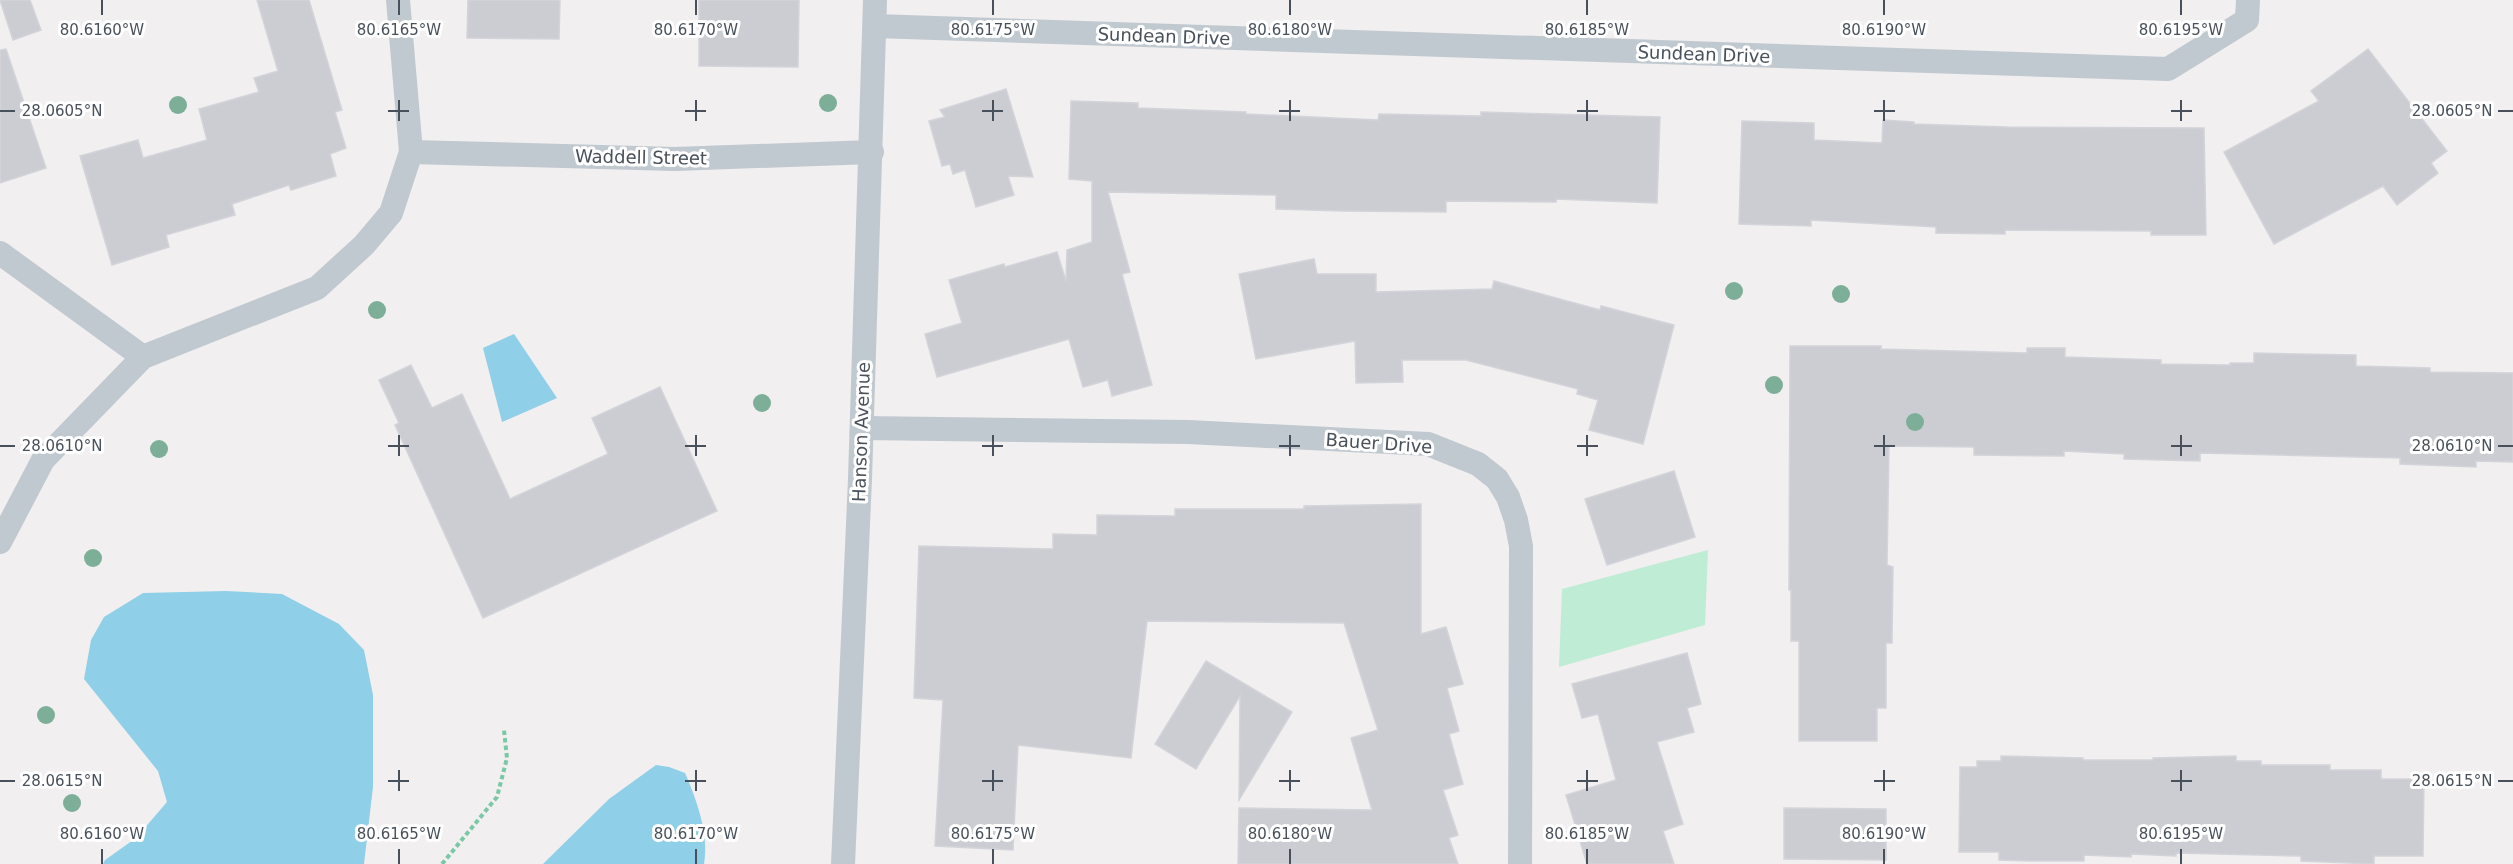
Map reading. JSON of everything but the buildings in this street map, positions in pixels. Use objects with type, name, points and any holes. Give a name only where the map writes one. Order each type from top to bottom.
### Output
[{"type":"lane","points":[[0,542],[43,460],[143,357],[317,288],[364,245],[391,213],[411,152],[398,0]]},
{"type":"lane","name":"Hanson Avenue","points":[[843,864],[862,428],[875,0]]},
{"type":"lane","name":"Sundean Drive","points":[[875,26],[2168,69],[2247,20],[2248,0]]},
{"type":"lane","name":"Waddell Street","points":[[411,152],[675,159],[872,152]]},
{"type":"lane","points":[[0,253],[143,357]]},
{"type":"lane","name":"Bauer Drive","points":[[862,428],[1188,432],[1428,444],[1478,464],[1497,479],[1508,497],[1516,520],[1521,546],[1520,864]]},
{"type":"path","points":[[442,864],[497,797],[507,758],[504,730]]},
{"type":"green space","points":[[1708,550],[1705,625],[1559,667],[1562,589]]},
{"type":"water","points":[[514,334],[557,398],[502,422],[483,348]]},
{"type":"water","points":[[226,591],[282,594],[339,624],[364,650],[373,695],[373,787],[364,864],[103,864],[105,860],[136,838],[167,802],[158,771],[84,679],[91,640],[104,617],[143,593]]},
{"type":"water","points":[[656,765],[685,773],[698,806],[703,829],[704,864],[543,864],[609,799]]}]
